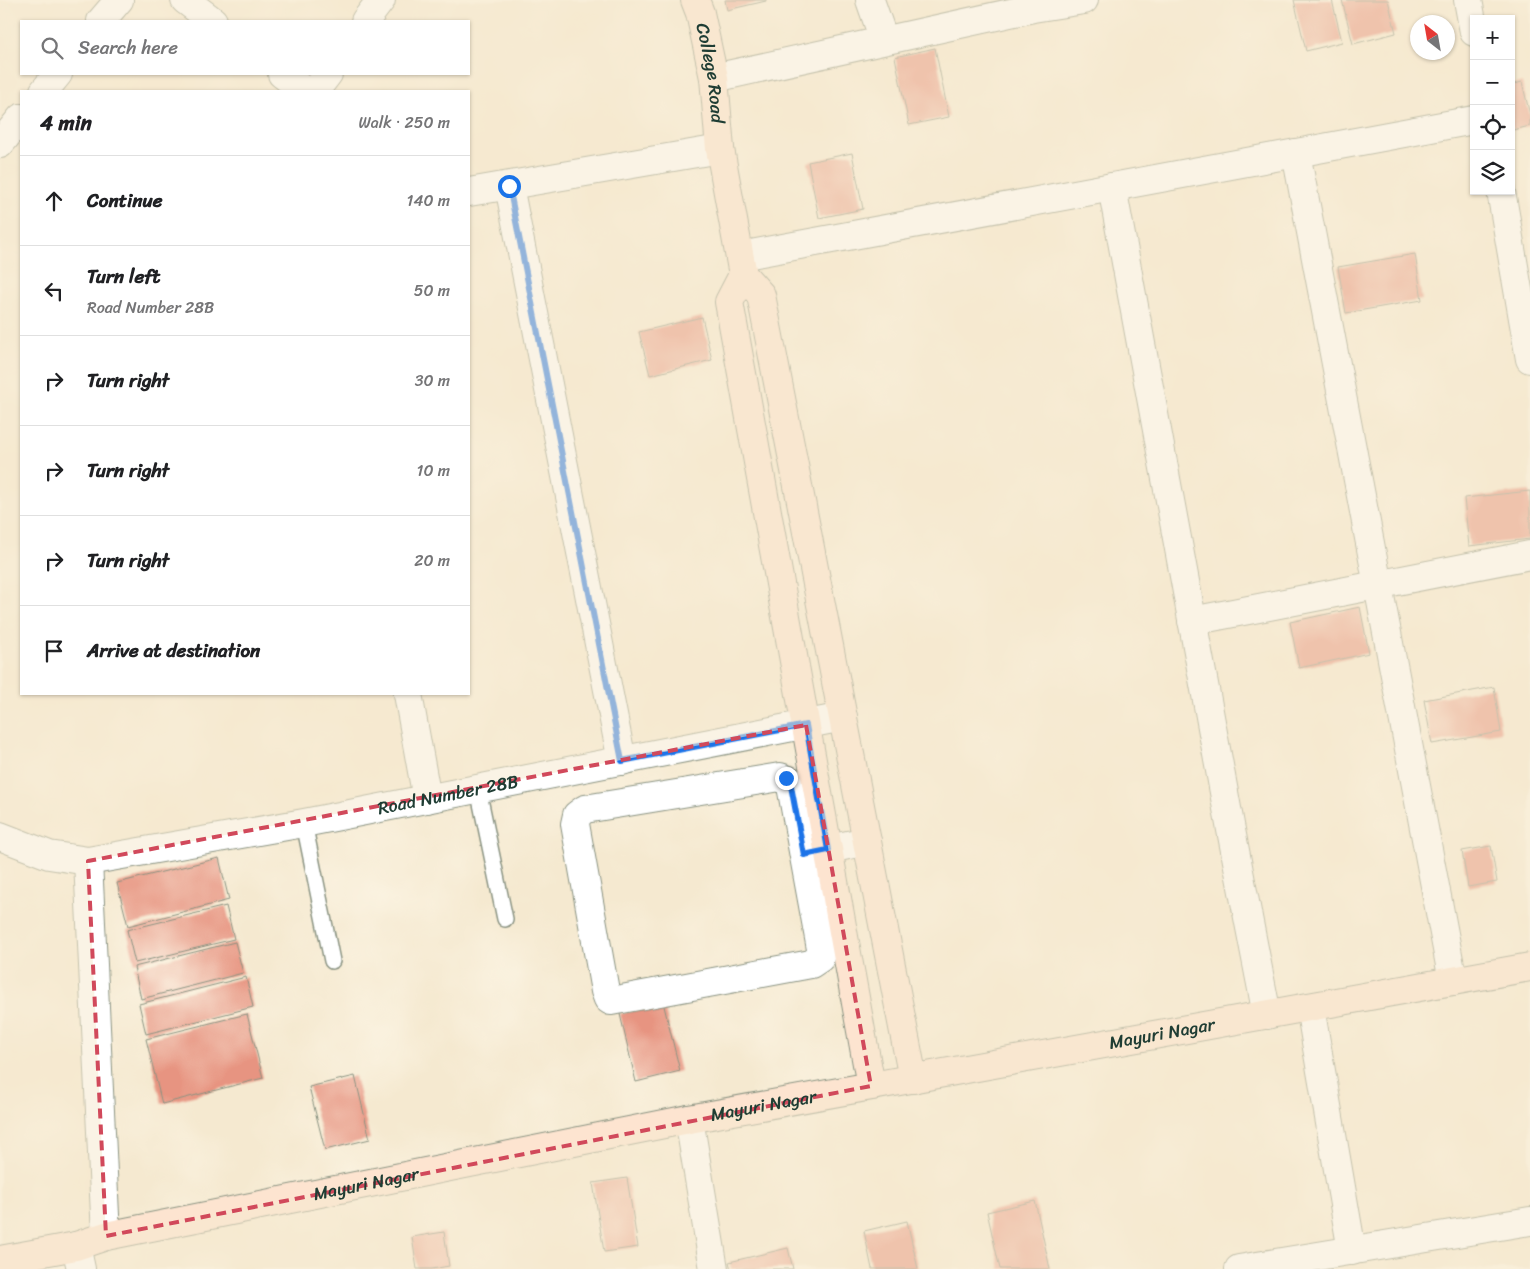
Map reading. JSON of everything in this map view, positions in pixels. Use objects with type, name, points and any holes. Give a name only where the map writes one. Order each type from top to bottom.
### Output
[{"type":"street","points":[[102,20],[119,0]]},
{"type":"street","points":[[185,0],[212,20]]},
{"type":"street","points":[[366,20],[381,0]]},
{"type":"street","name":"College Road","points":[[695,0],[700,13],[714,78],[720,149],[742,265]]},
{"type":"street","points":[[870,0],[884,40]]},
{"type":"street","points":[[714,78],[884,40],[1032,4],[1084,0]]},
{"type":"street","points":[[1468,0],[1471,15]]},
{"type":"street","points":[[45,90],[57,75]]},
{"type":"street","points":[[283,75],[304,90]]},
{"type":"street","points":[[316,90],[327,75]]},
{"type":"street","points":[[0,143],[20,119]]},
{"type":"street","points":[[742,265],[1112,187],[1470,121]]},
{"type":"street","points":[[470,192],[720,149]]},
{"type":"street","points":[[1296,153],[1453,981]]},
{"type":"street","points":[[509,186],[622,761]]},
{"type":"street","points":[[1112,187],[1267,1015]]},
{"type":"street","points":[[1502,195],[1530,357]]},
{"type":"street","points":[[742,265],[761,295],[913,1078]]},
{"type":"street","points":[[742,265],[729,302],[806,725],[816,852],[820,958],[815,962],[611,1002],[605,991],[575,824],[577,815],[586,809],[780,777],[789,780],[816,852],[871,1086]]},
{"type":"street","points":[[1192,621],[1530,555]]},
{"type":"street","points":[[408,695],[427,799]]},
{"type":"street","name":"Road Number 28B","points":[[0,836],[49,855],[88,861],[304,823],[843,717]]},
{"type":"street","points":[[816,852],[867,841]]},
{"type":"street","points":[[88,861],[106,1236]]},
{"type":"street","name":"Mayuri Nagar","points":[[0,1260],[79,1258],[106,1236],[689,1119],[1530,967]]},
{"type":"street","points":[[1310,1007],[1352,1252]]},
{"type":"street","points":[[689,1119],[714,1269]]},
{"type":"street","points":[[1239,1269],[1352,1252],[1530,1221]]},
{"type":"lane","points":[[478,789],[505,919]]},
{"type":"lane","points":[[304,823],[332,961]]},
{"type":"highlighted area","points":[[806,725],[871,1086],[106,1236],[88,861]]},
{"type":"building","points":[[725,0],[766,0],[766,1],[727,10]]},
{"type":"building","points":[[1294,0],[1332,0],[1342,42],[1306,51]]},
{"type":"building","points":[[1342,0],[1388,0],[1396,33],[1353,44]]},
{"type":"building","points":[[935,48],[949,117],[909,125],[895,57]]},
{"type":"building","points":[[1522,82],[1530,115],[1530,126],[1515,130],[1515,105],[1515,84]]},
{"type":"building","points":[[852,153],[863,209],[819,218],[808,162]]},
{"type":"building","points":[[1415,254],[1422,300],[1346,313],[1338,267]]},
{"type":"building","points":[[702,317],[712,360],[650,375],[639,332]]},
{"type":"building","points":[[1530,491],[1530,539],[1469,546],[1464,498]]},
{"type":"building","points":[[1360,607],[1369,653],[1299,668],[1290,622]]},
{"type":"building","points":[[1494,687],[1501,732],[1432,744],[1424,700]]},
{"type":"building","points":[[1491,846],[1497,882],[1468,887],[1462,851]]},
{"type":"building","points":[[219,858],[229,900],[128,926],[117,883]]},
{"type":"building","points":[[226,906],[234,939],[135,963],[127,930]]},
{"type":"building","points":[[235,942],[243,973],[141,999],[134,967]]},
{"type":"building","points":[[246,977],[253,1007],[146,1034],[139,1004]]},
{"type":"building","points":[[663,1002],[680,1071],[636,1082],[620,1014]]},
{"type":"building","points":[[247,1014],[263,1078],[162,1104],[146,1039]]},
{"type":"building","points":[[355,1076],[370,1139],[325,1150],[309,1087]]},
{"type":"building","points":[[627,1178],[638,1247],[604,1252],[593,1183]]},
{"type":"building","points":[[1035,1201],[1050,1269],[1000,1269],[987,1212]]},
{"type":"building","points":[[907,1221],[918,1269],[872,1269],[864,1231]]},
{"type":"building","points":[[444,1232],[449,1266],[417,1269],[412,1237]]},
{"type":"building","points":[[788,1248],[793,1269],[731,1269],[729,1262]]},
{"type":"route","points":[[509,186],[622,761],[806,725],[828,850],[804,855],[791,786],[786,778]]}]
